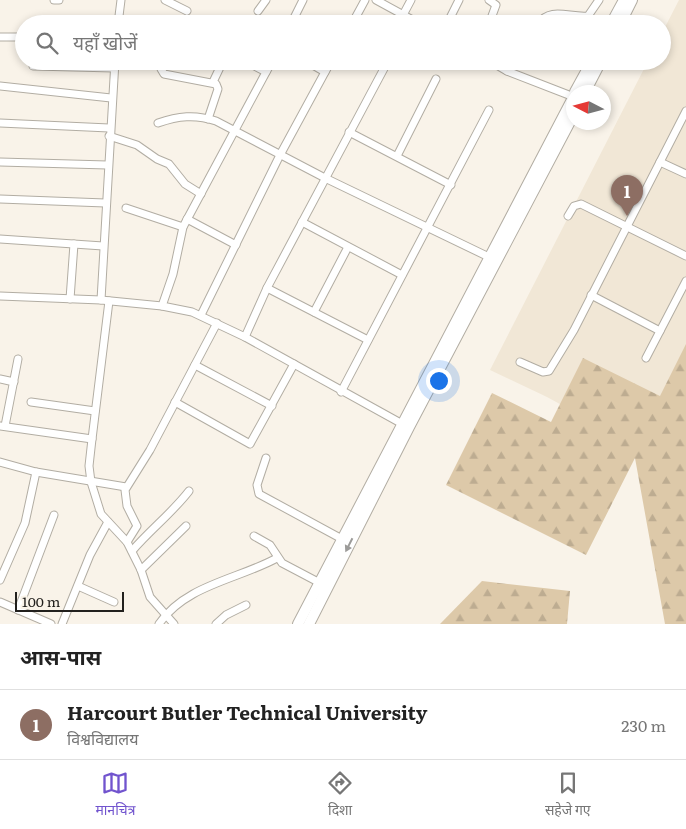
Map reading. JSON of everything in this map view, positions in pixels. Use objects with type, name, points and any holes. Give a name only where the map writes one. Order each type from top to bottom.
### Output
[{"type":"street","points":[[54,0],[59,0]]},
{"type":"street","points":[[119,15],[121,0]]},
{"type":"street","points":[[165,0],[187,11]]},
{"type":"street","points":[[258,11],[266,0]]},
{"type":"street","points":[[296,15],[303,0]]},
{"type":"street","points":[[357,15],[365,0]]},
{"type":"street","points":[[376,0],[403,15],[411,0]]},
{"type":"street","points":[[452,15],[459,0]]},
{"type":"street","points":[[489,0],[497,8],[494,15]]},
{"type":"street","points":[[589,15],[598,0]]},
{"type":"street","points":[[616,15],[624,0]]},
{"type":"street","points":[[624,15],[632,0]]},
{"type":"street","points":[[547,15],[554,13],[577,15]]},
{"type":"street","points":[[0,37],[15,37]]},
{"type":"street","points":[[101,300],[113,70]]},
{"type":"street","points":[[162,70],[164,74],[213,82],[218,89],[208,118]]},
{"type":"street","points":[[213,82],[219,70]]},
{"type":"street","points":[[162,306],[183,227],[266,72],[262,70]]},
{"type":"street","points":[[201,315],[280,155],[325,72],[322,70]]},
{"type":"street","points":[[245,337],[267,288],[383,70]]},
{"type":"street","points":[[579,85],[587,70]]},
{"type":"street","points":[[589,85],[596,70]]},
{"type":"street","points":[[507,71],[566,94]]},
{"type":"street","points":[[397,156],[436,79]]},
{"type":"street","points":[[0,86],[111,98]]},
{"type":"street","points":[[341,392],[489,110]]},
{"type":"street","points":[[493,259],[566,111]]},
{"type":"street","points":[[520,362],[543,372],[549,371],[591,295],[686,111]]},
{"type":"street","points":[[158,124],[183,116],[208,118],[428,229],[493,259]]},
{"type":"street","points":[[0,123],[110,128]]},
{"type":"street","points":[[298,624],[325,579],[493,259],[566,128]]},
{"type":"street","points":[[350,132],[451,185]]},
{"type":"street","points":[[109,136],[137,145],[154,157],[169,164],[186,184],[201,194]]},
{"type":"street","points":[[0,162],[107,165]]},
{"type":"street","points":[[660,162],[686,174]]},
{"type":"street","points":[[0,199],[106,203]]},
{"type":"street","points":[[568,216],[574,206],[578,204],[686,256]]},
{"type":"street","points":[[126,208],[183,227]]},
{"type":"street","points":[[187,219],[236,245]]},
{"type":"street","points":[[302,222],[402,275]]},
{"type":"street","points":[[0,239],[103,246]]},
{"type":"street","points":[[70,299],[74,244]]},
{"type":"street","points":[[314,312],[348,247]]},
{"type":"street","points":[[646,358],[686,281]]},
{"type":"street","points":[[267,288],[368,340]]},
{"type":"street","points":[[591,295],[660,331]]},
{"type":"street","points":[[0,296],[101,300],[162,306],[201,315],[245,337],[341,392],[405,425]]},
{"type":"street","points":[[109,301],[89,466],[91,482],[98,509],[106,526],[127,542],[141,570],[148,593],[165,616],[174,624]]},
{"type":"street","points":[[127,542],[137,526],[124,499],[126,487],[146,457],[217,323]]},
{"type":"street","points":[[18,359],[2,426],[92,440]]},
{"type":"street","points":[[175,402],[250,444],[294,364]]},
{"type":"street","points":[[195,365],[272,406]]},
{"type":"street","points":[[0,379],[14,382]]},
{"type":"street","points":[[31,402],[95,412]]},
{"type":"street","points":[[266,458],[257,485],[259,494],[342,539]]},
{"type":"street","points":[[0,462],[36,472],[126,487]]},
{"type":"street","points":[[309,624],[342,539],[382,471]]},
{"type":"street","points":[[0,580],[25,523],[36,472]]},
{"type":"street","points":[[132,550],[154,526],[173,511],[189,491]]},
{"type":"street","points":[[18,610],[54,515]]},
{"type":"street","points":[[62,624],[90,555],[106,526]]},
{"type":"street","points":[[141,570],[186,526]]},
{"type":"street","points":[[254,536],[270,545],[277,558],[325,579]]},
{"type":"street","points":[[158,624],[165,616],[212,583],[255,569],[277,558]]},
{"type":"street","points":[[78,586],[114,602]]},
{"type":"street","points":[[0,602],[50,624]]},
{"type":"street","points":[[216,624],[226,615],[246,605]]},
{"type":"shaded area","points":[[679,0],[686,0],[686,473],[547,397],[490,370],[643,70],[671,70],[671,16]]},
{"type":"green space","points":[[686,344],[686,624],[665,624],[635,458],[586,555],[446,485],[492,393],[551,422],[583,358],[660,396]]},
{"type":"green space","points":[[482,581],[570,591],[567,624],[440,624]]},
{"type":"place","name":"Harcourt Butler Technical University","points":[[627,216]]}]
